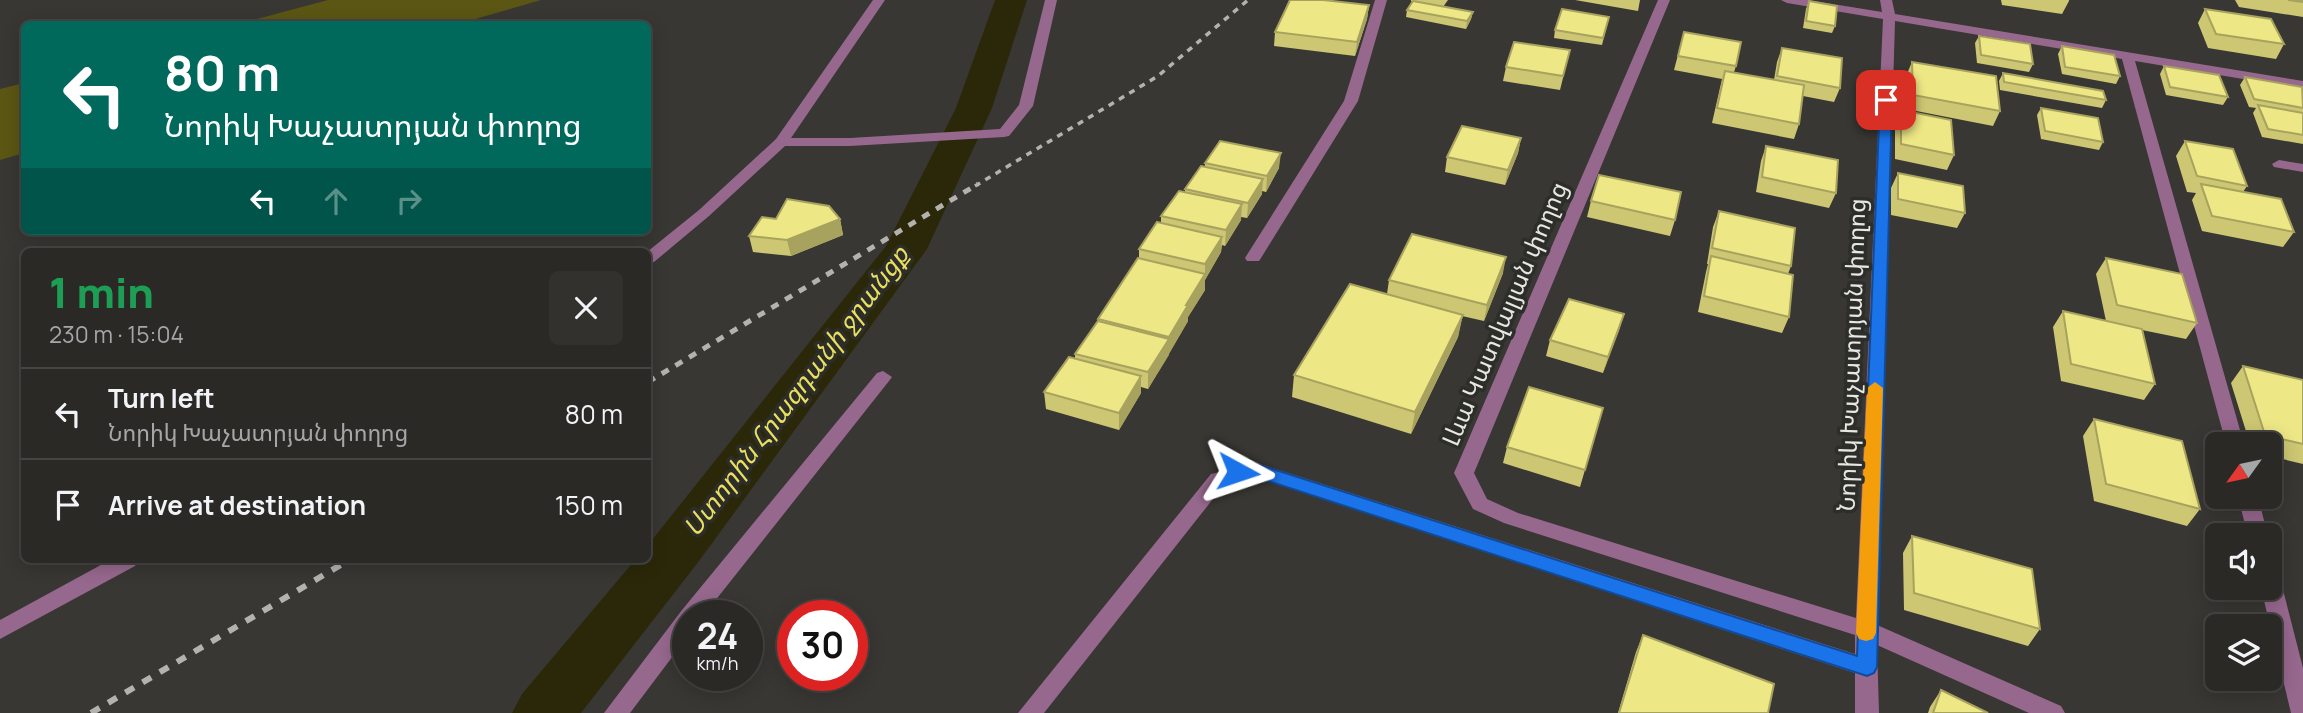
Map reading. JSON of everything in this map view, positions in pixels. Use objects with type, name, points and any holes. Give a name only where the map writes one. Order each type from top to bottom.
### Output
[{"type":"street","points":[[651,257],[704,213],[781,142],[879,0]]},
{"type":"street","points":[[781,142],[850,142],[1004,133],[1026,106],[1051,0]]},
{"type":"street","points":[[1254,258],[1351,102],[1381,0]]},
{"type":"street","name":"Լևա Կատվալյան փողոց","points":[[1664,0],[1465,472],[1480,504],[1511,519],[1866,630],[2053,713]]},
{"type":"street","points":[[1787,0],[1887,8],[2128,58],[2303,85]]},
{"type":"street","name":"Նորիկ Խաչատրյան փողոց","points":[[1867,713],[1866,630],[1887,8]]},
{"type":"street","points":[[2128,58],[2232,432]]},
{"type":"street","points":[[2279,164],[2303,168]]},
{"type":"street","points":[[703,600],[883,377]]},
{"type":"street","points":[[1030,713],[1218,479],[1257,470],[1867,667]]},
{"type":"street","points":[[0,630],[123,563]]},
{"type":"street","points":[[2275,600],[2303,712]]},
{"type":"street","points":[[616,713],[672,640]]},
{"type":"shaded area","points":[[328,0],[541,0],[468,21],[249,21]]},
{"type":"shaded area","points":[[21,84],[21,154],[0,160],[0,89]]},
{"type":"building","points":[[1290,0],[1369,5],[1357,42],[1275,32]]},
{"type":"building","points":[[1413,1],[1473,12],[1467,21],[1407,10]]},
{"type":"building","points":[[1809,1],[1837,6],[1835,26],[1806,21]]},
{"type":"building","points":[[1562,9],[1609,17],[1603,38],[1555,30]]},
{"type":"building","points":[[2205,9],[2271,19],[2284,44],[2216,34]]},
{"type":"building","points":[[1684,32],[1741,42],[1736,66],[1678,56]]},
{"type":"building","points":[[1979,36],[2030,44],[2033,64],[1981,55]]},
{"type":"building","points":[[1514,42],[1570,50],[1563,76],[1506,67]]},
{"type":"building","points":[[2062,46],[2114,55],[2120,76],[2065,67]]},
{"type":"building","points":[[1782,48],[1842,58],[1840,88],[1777,76]]},
{"type":"building","points":[[1912,62],[1996,76],[2000,111],[1913,95]]},
{"type":"building","points":[[2164,66],[2219,75],[2228,97],[2170,87]]},
{"type":"building","points":[[1725,71],[1804,85],[1799,124],[1717,108]]},
{"type":"building","points":[[2003,73],[2103,91],[2106,100],[2004,82]]},
{"type":"building","points":[[2245,77],[2302,87],[2303,108],[2254,99]]},
{"type":"building","points":[[2258,105],[2303,113],[2303,135],[2268,129]]},
{"type":"building","points":[[2041,108],[2098,118],[2103,142],[2045,131]]},
{"type":"building","points":[[1901,110],[1951,120],[1954,155],[1901,144]]},
{"type":"building","points":[[1462,126],[1521,138],[1508,170],[1447,157]]},
{"type":"building","points":[[1220,141],[1281,153],[1267,176],[1205,163]]},
{"type":"building","points":[[2185,141],[2233,149],[2247,186],[2197,176]]},
{"type":"building","points":[[1766,146],[1838,160],[1836,193],[1762,177]]},
{"type":"building","points":[[1201,166],[1263,179],[1248,203],[1185,189]]},
{"type":"building","points":[[1898,173],[1963,186],[1965,213],[1898,199]]},
{"type":"building","points":[[1599,175],[1681,192],[1675,220],[1591,201]]},
{"type":"building","points":[[2201,184],[2281,199],[2294,232],[2212,216]]},
{"type":"building","points":[[1179,191],[1242,204],[1226,230],[1161,216]]},
{"type":"building","points":[[787,199],[829,206],[840,219],[787,240],[749,236],[762,217],[776,219]]},
{"type":"building","points":[[1719,211],[1795,228],[1791,266],[1712,248]]},
{"type":"building","points":[[1157,222],[1222,237],[1205,264],[1139,249]]},
{"type":"building","points":[[1412,234],[1506,257],[1487,305],[1389,280]]},
{"type":"building","points":[[1711,256],[1793,275],[1789,317],[1704,296]]},
{"type":"building","points":[[1138,258],[1205,274],[1169,337],[1098,319]]},
{"type":"building","points":[[2106,258],[2182,274],[2197,323],[2117,305]]},
{"type":"building","points":[[1350,284],[1463,315],[1415,412],[1294,375]]},
{"type":"building","points":[[1569,299],[1624,314],[1608,357],[1550,340]]},
{"type":"building","points":[[2063,311],[2142,329],[2155,384],[2071,364]]},
{"type":"building","points":[[1098,321],[1169,339],[1148,372],[1075,354]]},
{"type":"building","points":[[1069,357],[1141,376],[1119,413],[1044,392]]},
{"type":"building","points":[[2243,366],[2303,380],[2303,444],[2282,439],[2282,432],[2264,432]]},
{"type":"building","points":[[1529,387],[1603,408],[1585,470],[1507,447]]},
{"type":"building","points":[[2094,419],[2182,441],[2200,509],[2106,484]]},
{"type":"building","points":[[1912,536],[2032,569],[2040,629],[1914,593]]},
{"type":"building","points":[[1643,635],[1774,684],[1768,713],[1619,713]]},
{"type":"building","points":[[1941,690],[1988,713],[1933,713]]},
{"type":"waterway","name":"Ստորին Հրազդանի ջրանցք","points":[[544,713],[679,546],[906,249],[974,108],[1011,0]]},
{"type":"railway","points":[[975,186],[1158,76],[1248,0]]},
{"type":"railway","points":[[651,380],[978,184]]},
{"type":"railway","points":[[91,713],[344,563]]},
{"type":"slow traffic","points":[[1866,633],[1875,388]]},
{"type":"route","points":[[1238,472],[1257,470],[1867,667],[1866,630],[1886,100]]}]
